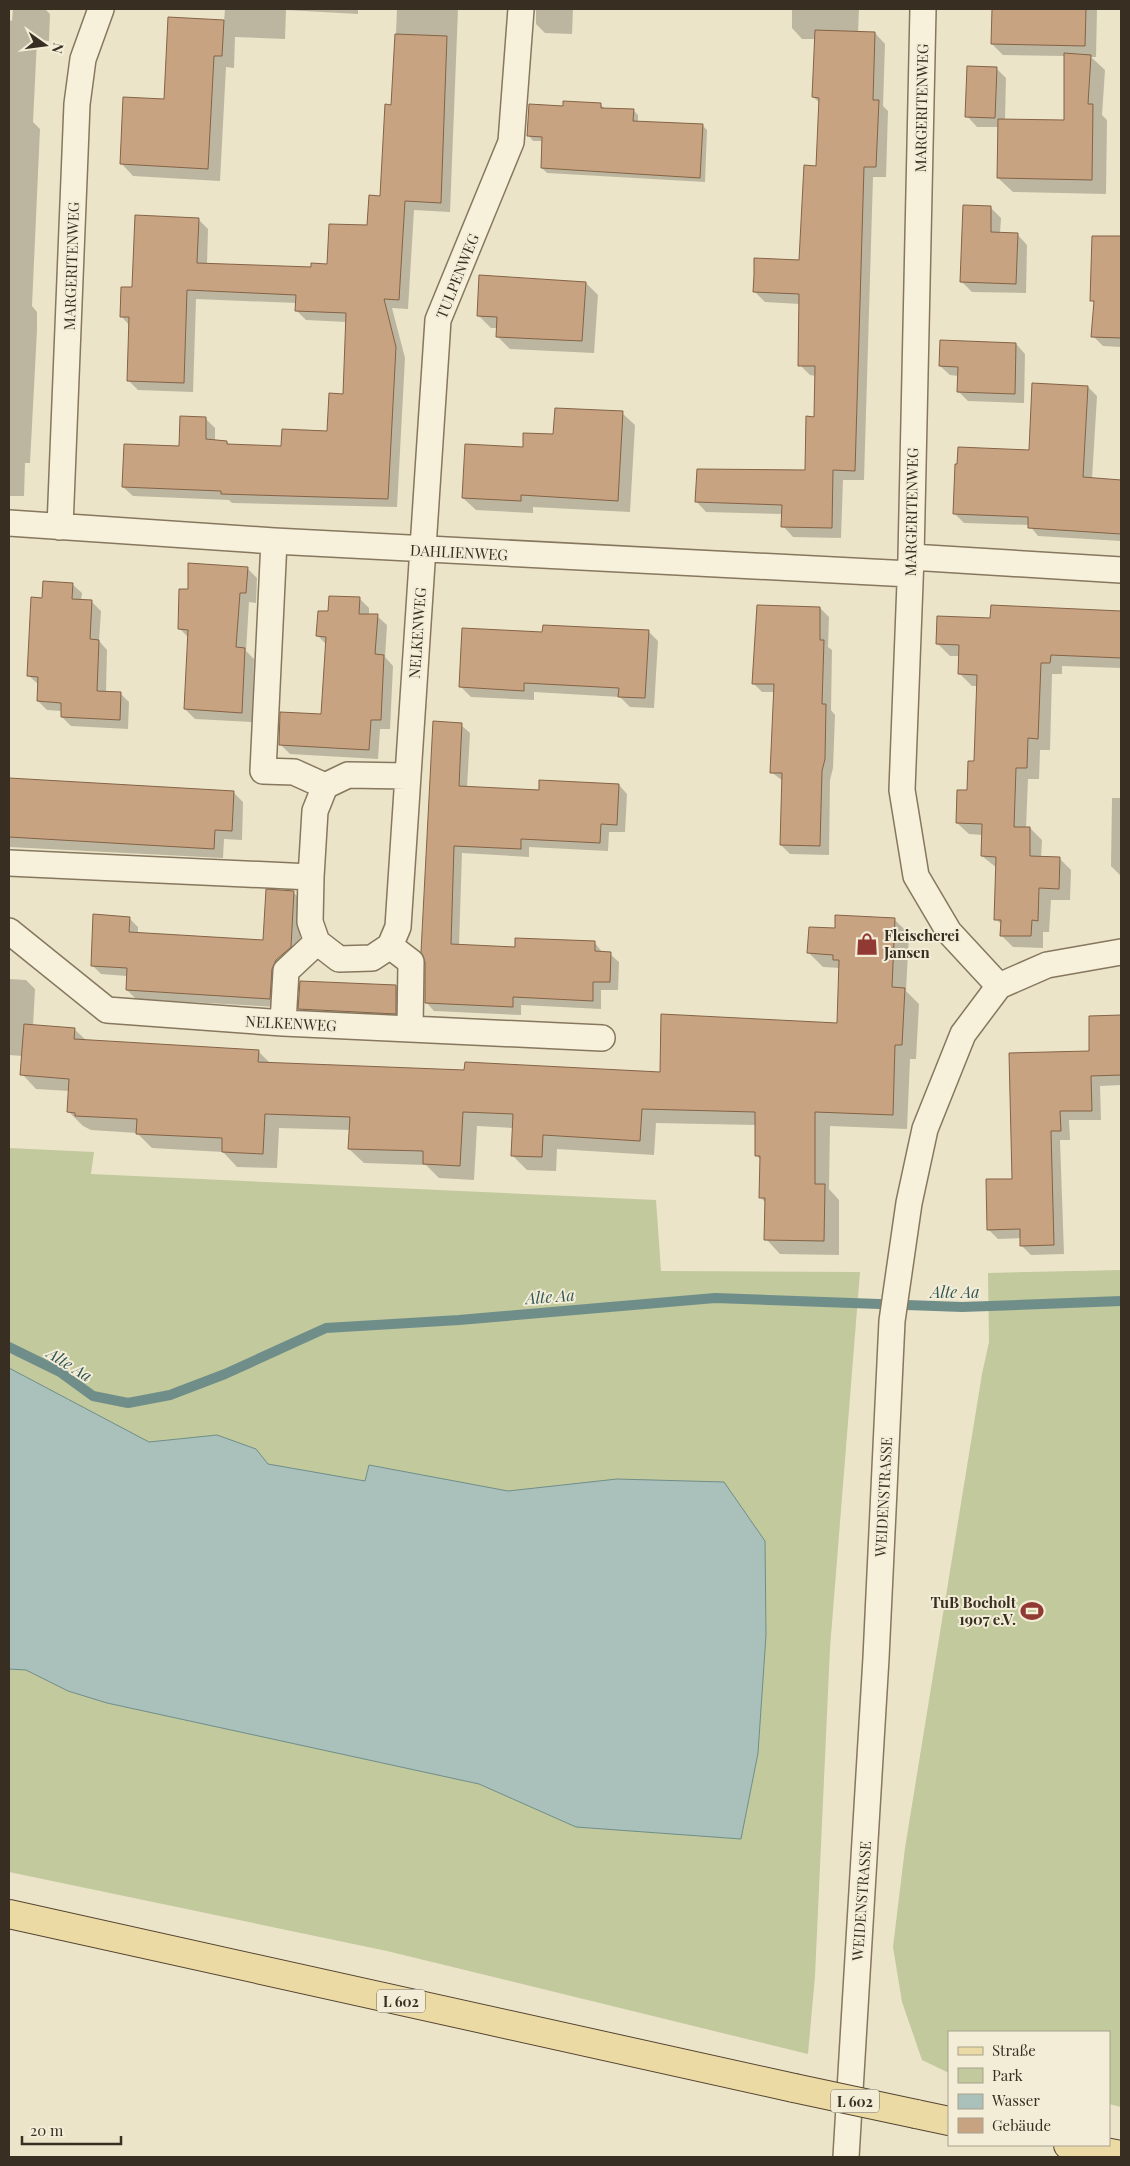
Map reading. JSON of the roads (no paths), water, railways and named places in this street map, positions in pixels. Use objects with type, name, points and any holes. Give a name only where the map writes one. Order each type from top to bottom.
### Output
[{"type":"main road","name":"L 602","points":[[9,1914],[948,2121]]},
{"type":"main road","points":[[1073,2146],[1121,2156]]},
{"type":"street","name":"MARGERITENWEG","points":[[60,527],[77,104],[83,59],[101,9]]},
{"type":"street","name":"TULPENWEG","points":[[422,550],[438,320],[511,142],[521,9]]},
{"type":"street","name":"MARGERITENWEG","points":[[923,9],[910,566],[902,790],[916,876],[949,932],[999,986]]},
{"type":"street","name":"DAHLIENWEG","points":[[9,523],[274,542],[422,550],[910,566],[1121,570]]},
{"type":"street","points":[[274,542],[263,771],[294,772],[326,786]]},
{"type":"street","name":"NELKENWEG","points":[[390,946],[398,927],[422,550]]},
{"type":"street","points":[[407,776],[348,775],[326,786],[315,811],[310,922],[317,942],[339,958],[372,958],[390,946],[411,962],[410,1029]]},
{"type":"street","points":[[9,863],[311,877]]},
{"type":"street","name":"NELKENWEG","points":[[9,931],[107,1010],[283,1023],[602,1038]]},
{"type":"street","points":[[283,1023],[286,971],[317,942]]},
{"type":"street","name":"WEIDENSTRASSE","points":[[846,2157],[876,1658],[892,1321],[909,1203],[925,1129],[962,1034],[999,986],[1047,965],[1121,952]]},
{"type":"water","points":[[9,1368],[149,1442],[217,1435],[256,1449],[268,1464],[365,1481],[369,1465],[508,1491],[617,1479],[724,1482],[765,1541],[766,1635],[758,1753],[741,1839],[576,1827],[479,1784],[107,1703],[68,1691],[26,1670],[9,1669]]},
{"type":"waterway","name":"Alte Aa","points":[[9,1347],[60,1372],[93,1396],[128,1403],[170,1395],[225,1374],[326,1328],[459,1320],[715,1298],[962,1307],[1121,1301]]},
{"type":"place","name":"Fleischerei Jansen","points":[[867,944]]},
{"type":"place","name":"TuB Bocholt 1907 e.V.","points":[[1032,1611]]}]
